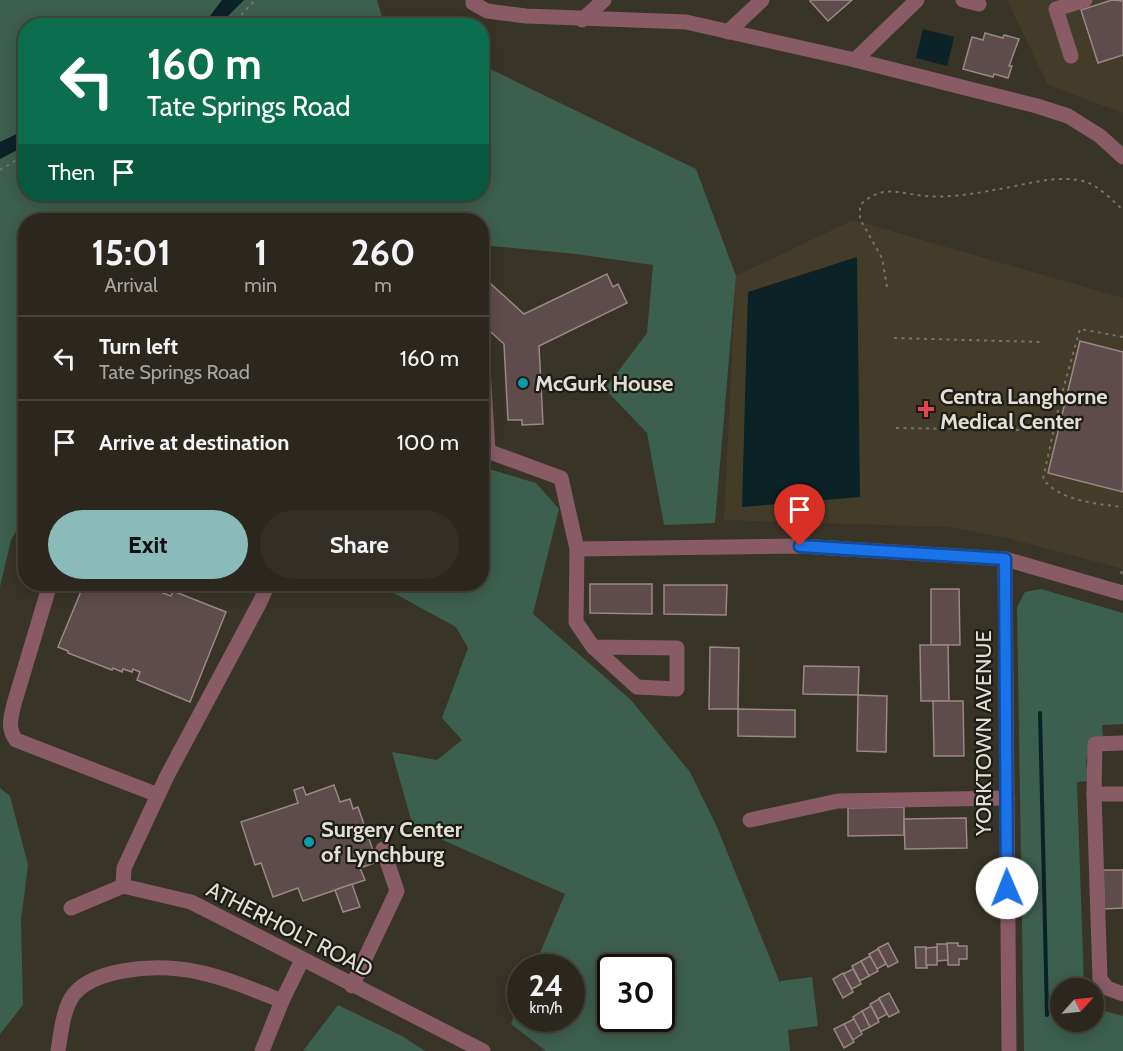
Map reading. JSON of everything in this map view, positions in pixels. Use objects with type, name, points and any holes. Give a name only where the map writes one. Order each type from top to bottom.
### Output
[{"type":"street","points":[[472,0],[473,3],[487,11],[526,16],[582,20],[686,22],[855,60],[1068,116],[1100,136],[1123,157]]},
{"type":"street","points":[[582,20],[604,0]]},
{"type":"street","points":[[728,32],[762,0]]},
{"type":"street","points":[[855,60],[917,0]]},
{"type":"street","points":[[963,0],[979,4]]},
{"type":"street","points":[[1071,56],[1056,9],[1085,0]]},
{"type":"street","points":[[489,451],[561,478],[577,549],[576,622],[593,647],[637,687],[677,688],[678,648],[593,647]]},
{"type":"street","points":[[577,549],[800,546],[1005,559],[1123,593]]},
{"type":"street","name":"YORKTOWN AVENUE","points":[[1005,559],[1009,1051]]},
{"type":"street","points":[[48,591],[14,704],[10,724],[11,733],[16,740],[158,795]]},
{"type":"street","points":[[71,908],[123,886],[124,868],[158,795],[265,591]]},
{"type":"street","points":[[1123,743],[1095,744],[1094,794],[1100,979],[1107,988],[1123,994]]},
{"type":"street","points":[[1094,794],[1123,794]]},
{"type":"street","points":[[750,820],[838,801],[1006,798]]},
{"type":"street","points":[[352,986],[397,891],[383,849]]},
{"type":"street","name":"ATHERHOLT ROAD","points":[[123,886],[191,902],[483,1051]]},
{"type":"street","points":[[262,1051],[282,1001],[303,960]]},
{"type":"street","points":[[58,1051],[67,1009],[74,994],[90,981],[108,973],[145,967],[180,968],[223,977],[282,1001]]},
{"type":"path","points":[[238,18],[255,0]]},
{"type":"path","points":[[0,170],[18,159]]},
{"type":"path","points":[[887,287],[882,258],[860,219],[860,205],[870,196],[888,191],[928,196],[956,195],[1062,179],[1086,182],[1106,194],[1123,210]]},
{"type":"path","points":[[1123,337],[1080,329],[1072,354],[1056,434],[1042,479],[1069,497],[1123,507]]},
{"type":"path","points":[[894,338],[1040,342]]},
{"type":"path","points":[[1072,354],[1077,356]]},
{"type":"path","points":[[896,428],[1025,430]]},
{"type":"path","points":[[1121,574],[1123,567]]},
{"type":"shaded area","points":[[1007,0],[1123,0],[1123,113],[1048,85]]},
{"type":"shaded area","name":"Centra Langhorne Medical Center","points":[[853,220],[1123,298],[1123,569],[1007,538],[950,527],[724,520],[736,276]]},
{"type":"green space","points":[[0,0],[377,0],[384,18],[18,18],[18,201],[489,201],[489,68],[696,169],[736,276],[715,523],[664,525],[647,433],[605,389],[647,333],[653,265],[576,254],[489,246],[489,213],[18,213],[18,528],[11,540],[0,587]]},
{"type":"green space","points":[[489,469],[536,483],[559,509],[533,614],[631,700],[690,772],[717,827],[780,983],[812,977],[818,1026],[788,1030],[790,1051],[546,1051],[521,1032],[585,1032],[585,954],[540,954],[565,894],[413,827],[392,752],[437,760],[462,740],[442,718],[468,648],[456,627],[390,591],[489,591]]},
{"type":"green space","points":[[1041,589],[1123,613],[1123,724],[1102,725],[1103,738],[1089,745],[1086,762],[1089,781],[1077,782],[1084,978],[1050,978],[1050,1032],[1104,1032],[1104,1011],[1123,1016],[1123,1051],[1024,1051],[1017,607],[1025,592]]},
{"type":"green space","points":[[0,788],[10,796],[28,865],[21,920],[23,1005],[0,1034]]},
{"type":"green space","points":[[338,1005],[402,1036],[425,1051],[303,1051]]},
{"type":"water","points":[[222,0],[244,0],[226,18],[208,18]]},
{"type":"water","points":[[923,29],[954,37],[947,66],[916,58]]},
{"type":"water","points":[[18,133],[18,150],[0,159],[0,142]]},
{"type":"water","points":[[857,257],[860,497],[742,507],[748,292]]},
{"type":"building","points":[[811,0],[852,0],[828,21]]},
{"type":"building","points":[[1112,0],[1123,1],[1123,55],[1098,63],[1081,10]]},
{"type":"building","points":[[985,33],[1019,39],[1009,66],[1012,66],[1008,78],[994,74],[993,77],[963,69],[972,37],[983,40]]},
{"type":"building","name":"McGurk House","points":[[607,274],[613,287],[618,284],[627,303],[539,346],[543,424],[522,425],[522,420],[508,420],[504,344],[489,330],[489,282],[524,314]]},
{"type":"building","points":[[1080,341],[1123,352],[1123,492],[1048,473]]},
{"type":"building","points":[[590,584],[652,584],[652,614],[590,613]]},
{"type":"building","points":[[664,585],[727,585],[726,615],[664,614]]},
{"type":"building","points":[[931,589],[959,589],[960,645],[931,645]]},
{"type":"building","points":[[81,591],[158,591],[171,596],[173,591],[226,612],[190,702],[137,680],[140,672],[133,669],[132,672],[123,669],[122,672],[113,668],[112,670],[58,647]]},
{"type":"building","points":[[920,645],[948,645],[949,701],[921,701]]},
{"type":"building","points":[[710,647],[739,648],[738,709],[709,709]]},
{"type":"building","points":[[804,666],[859,667],[858,695],[803,694]]},
{"type":"building","points":[[858,695],[887,696],[886,752],[857,751]]},
{"type":"building","points":[[933,701],[963,701],[964,756],[934,756]]},
{"type":"building","points":[[738,709],[795,710],[795,737],[738,736]]},
{"type":"building","name":"Surgery Center of Lynchburg","points":[[334,785],[340,802],[350,799],[353,809],[358,807],[377,862],[360,868],[365,880],[303,901],[298,888],[273,897],[261,863],[255,865],[241,822],[298,803],[294,790],[303,787],[306,795]]},
{"type":"building","points":[[904,807],[904,835],[848,836],[848,808]]},
{"type":"building","points":[[966,818],[967,848],[905,849],[904,819]]},
{"type":"building","points":[[1103,870],[1123,870],[1123,908],[1104,909]]},
{"type":"building","points":[[352,884],[360,907],[343,912],[335,890]]},
{"type":"building","points":[[888,943],[898,962],[888,967],[878,948]]},
{"type":"building","points":[[947,943],[967,946],[967,959],[959,959],[959,965],[948,965]]},
{"type":"building","points":[[937,944],[947,944],[948,960],[937,961]]},
{"type":"building","points":[[915,947],[926,947],[927,968],[916,968]]},
{"type":"building","points":[[937,947],[937,965],[926,965],[926,948]]},
{"type":"building","points":[[878,949],[886,964],[877,969],[869,954]]},
{"type":"building","points":[[870,956],[878,971],[869,976],[861,961]]},
{"type":"building","points":[[861,961],[869,976],[860,981],[852,966]]},
{"type":"building","points":[[853,969],[861,984],[852,989],[843,974]]},
{"type":"building","points":[[843,973],[853,992],[843,998],[833,979]]},
{"type":"building","points":[[889,993],[899,1012],[889,1017],[879,998]]},
{"type":"building","points":[[879,999],[887,1014],[878,1019],[870,1004]]},
{"type":"building","points":[[871,1006],[879,1022],[870,1027],[862,1011]]},
{"type":"building","points":[[862,1011],[870,1027],[860,1032],[853,1017]]},
{"type":"building","points":[[854,1019],[862,1034],[853,1040],[844,1024]]},
{"type":"building","points":[[844,1024],[854,1042],[844,1048],[834,1029]]},
{"type":"waterway","points":[[1040,713],[1047,1015]]},
{"type":"place","name":"McGurk House","points":[[523,383]]},
{"type":"place","name":"Centra Langhorne Medical Center","points":[[926,409]]},
{"type":"place","name":"Surgery Center of Lynchburg","points":[[309,842]]},
{"type":"route","points":[[800,546],[1005,559],[1007,888]]}]
